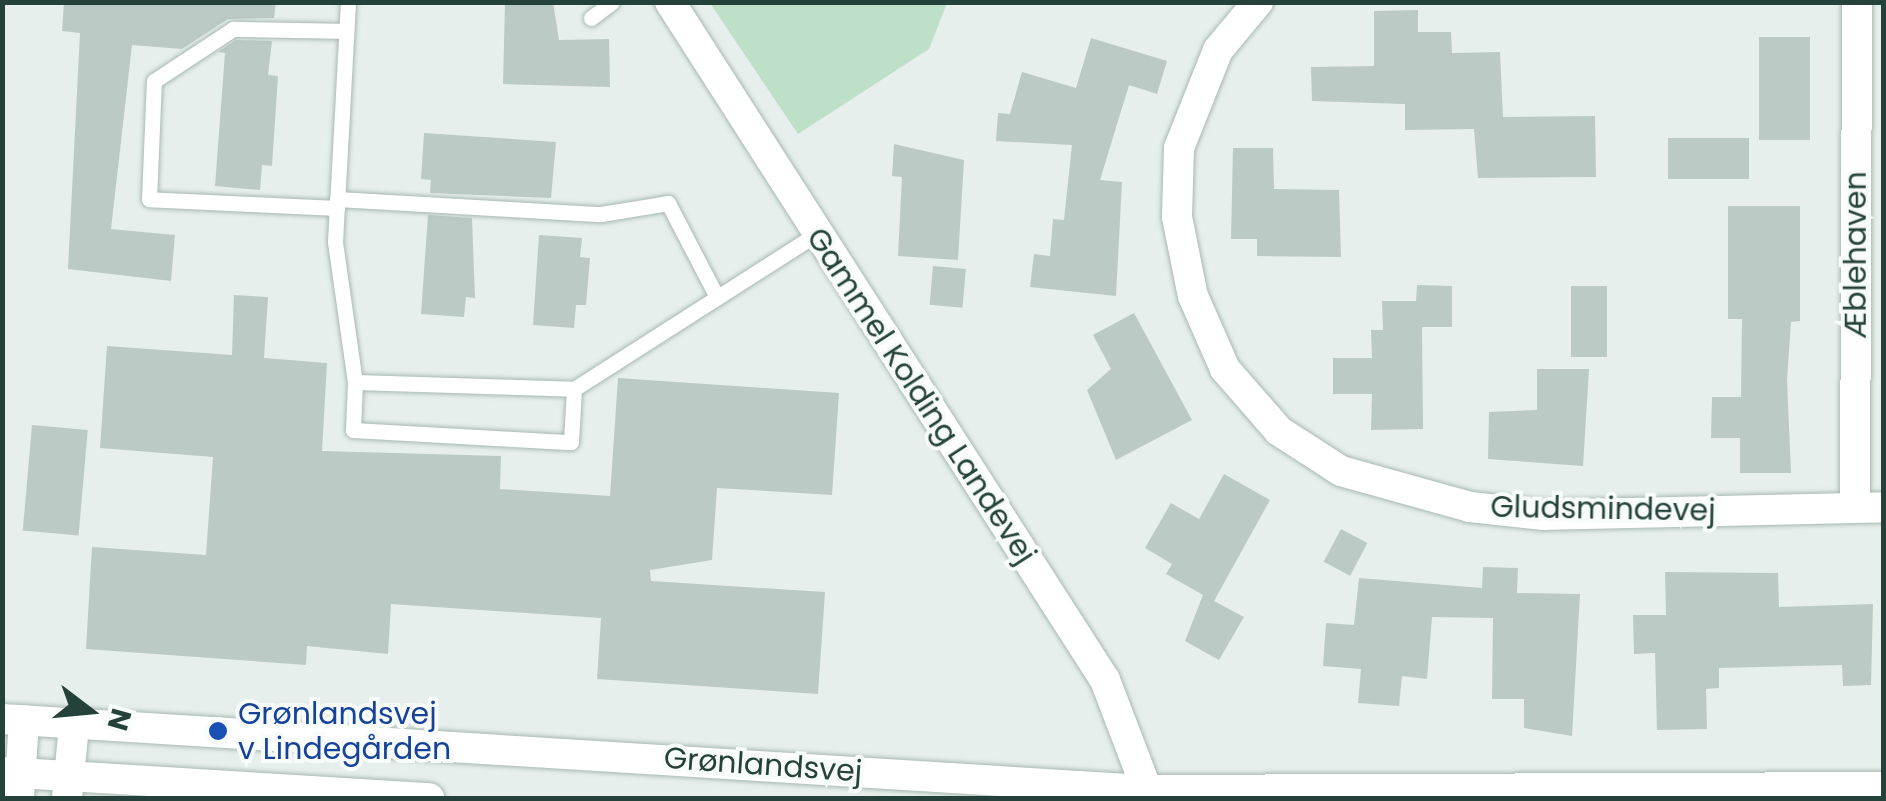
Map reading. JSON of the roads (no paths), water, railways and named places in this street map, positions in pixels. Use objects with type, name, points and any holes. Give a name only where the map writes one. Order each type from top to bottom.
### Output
[{"type":"street","name":"Gammel Kolding Landevej","points":[[670,2],[815,234],[1105,680],[1147,794]]},
{"type":"street","name":"Gludsmindevej","points":[[1258,2],[1218,50],[1180,148],[1177,217],[1193,296],[1224,369],[1279,431],[1341,471],[1470,507],[1544,515],[1869,508]]},
{"type":"street","name":"Æblehaven","points":[[1857,2],[1869,508]]},
{"type":"street","name":"Grønlandsvej","points":[[13,719],[1147,794],[1884,787]]},
{"type":"street","points":[[13,719],[14,781],[68,788],[429,798]]},
{"type":"street","points":[[68,788],[74,724]]},
{"type":"lane","points":[[348,2],[337,203],[356,382],[353,430],[571,442],[574,389]]},
{"type":"lane","points":[[591,18],[612,2]]},
{"type":"lane","points":[[346,31],[233,29],[154,82],[149,199],[601,214],[668,203],[717,297]]},
{"type":"lane","points":[[356,382],[574,389],[815,234]]},
{"type":"place","name":"Grønlandsvej v Lindegården","points":[[218,731]]}]
